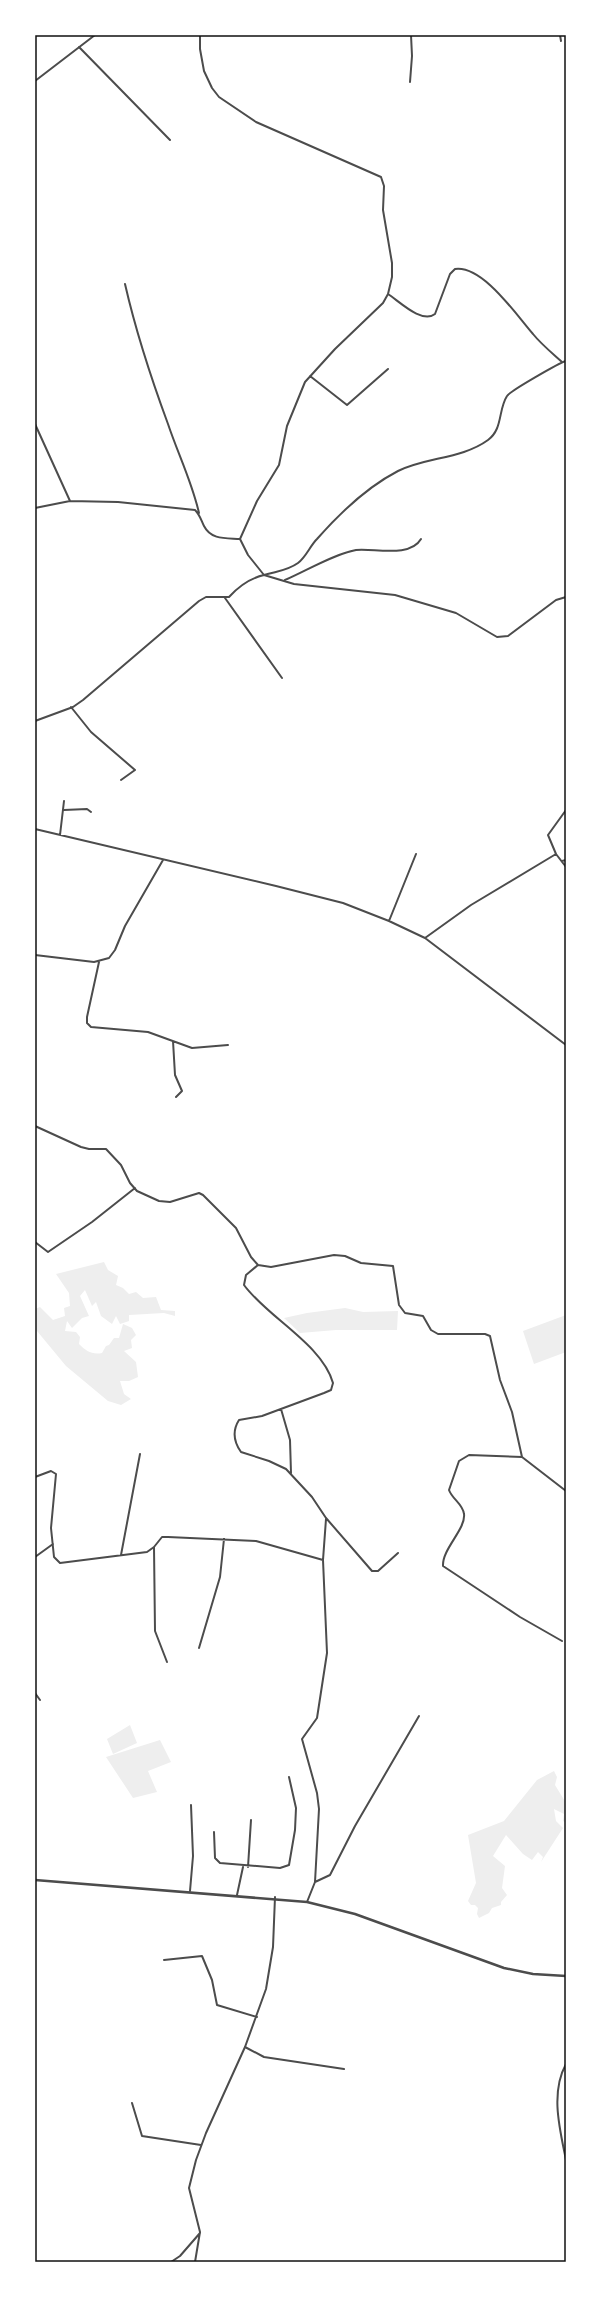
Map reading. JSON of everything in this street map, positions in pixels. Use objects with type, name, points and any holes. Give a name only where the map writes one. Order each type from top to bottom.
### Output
[{"type":"street","points":[[35,81],[95,35]]},
{"type":"street","points":[[200,35],[204,71],[212,88],[220,97],[256,122],[381,177],[384,186],[383,210],[392,263],[388,294],[383,303],[365,322],[335,349],[310,376],[293,407],[278,465],[257,501],[240,539]]},
{"type":"street","points":[[410,82],[412,56],[411,35]]},
{"type":"street","points":[[560,35],[561,41]]},
{"type":"street","points":[[79,47],[170,140]]},
{"type":"street","points":[[388,294],[417,314],[426,318],[431,318],[436,314],[450,274],[455,269],[460,269],[483,280],[494,288],[534,335],[562,362]]},
{"type":"street","points":[[125,284],[136,331],[158,399],[192,489],[199,514],[209,533],[214,536],[240,539]]},
{"type":"street","points":[[35,721],[71,707],[83,700],[199,601],[206,597],[225,598],[246,583],[264,575],[277,573],[300,562],[317,539],[350,506],[379,483],[396,472],[422,461],[474,448],[489,440],[497,432],[507,396],[514,389],[566,361]]},
{"type":"street","points":[[310,376],[347,405],[388,369]]},
{"type":"street","points":[[35,424],[70,502]]},
{"type":"street","points":[[35,508],[70,502],[118,502],[195,510],[199,514]]},
{"type":"street","points":[[240,539],[248,555],[264,575],[294,584],[395,595],[456,612],[482,630],[497,637],[503,637],[514,632],[556,600],[566,597]]},
{"type":"street","points":[[284,581],[356,550],[395,551],[406,549],[421,539]]},
{"type":"street","points":[[225,598],[282,678]]},
{"type":"street","points":[[71,707],[92,732],[135,770],[121,780]]},
{"type":"street","points":[[60,835],[64,801]]},
{"type":"street","points":[[64,810],[88,809],[91,812]]},
{"type":"street","points":[[566,810],[548,835],[556,854],[566,867]]},
{"type":"street","points":[[35,829],[343,903],[389,921],[425,938],[566,1045]]},
{"type":"street","points":[[389,921],[416,854]]},
{"type":"street","points":[[425,938],[471,905],[556,854]]},
{"type":"street","points":[[35,955],[99,962],[109,958],[115,950],[125,926],[163,860]]},
{"type":"street","points":[[562,861],[566,860]]},
{"type":"street","points":[[99,962],[87,1017],[87,1023],[96,1029],[148,1032],[192,1048],[228,1045]]},
{"type":"street","points":[[173,1041],[175,1075],[182,1091],[176,1097]]},
{"type":"street","points":[[35,1126],[82,1147],[89,1149],[106,1149],[121,1165],[130,1183],[135,1188],[159,1201],[170,1202],[199,1193],[203,1195],[236,1228],[251,1257],[258,1265],[271,1267],[334,1255],[345,1256],[361,1263],[390,1264],[395,1269],[399,1305],[405,1313],[423,1316],[431,1330],[438,1334],[485,1334],[490,1336],[500,1380],[514,1418],[522,1457]]},
{"type":"street","points":[[35,1242],[48,1252],[92,1222],[135,1188]]},
{"type":"street","points":[[258,1265],[246,1275],[244,1285],[305,1343],[322,1363],[333,1384],[331,1390],[281,1409],[239,1420],[235,1426],[236,1444],[240,1452],[269,1461],[286,1469],[312,1497],[326,1518],[372,1571],[378,1571],[398,1553]]},
{"type":"street","points":[[281,1409],[290,1440],[291,1475]]},
{"type":"street","points":[[121,1555],[140,1454]]},
{"type":"street","points":[[562,1640],[520,1617],[443,1566],[452,1541],[464,1520],[463,1508],[449,1490],[459,1461],[469,1455],[522,1457],[566,1491]]},
{"type":"street","points":[[35,1477],[51,1471],[56,1474],[51,1528],[54,1557],[60,1563],[146,1552],[154,1547],[162,1537],[168,1536],[256,1541],[323,1560]]},
{"type":"street","points":[[307,1902],[314,1882],[319,1809],[317,1793],[302,1739],[317,1718],[327,1653],[323,1560],[326,1518]]},
{"type":"street","points":[[199,1648],[220,1578],[224,1539]]},
{"type":"street","points":[[35,1557],[53,1544]]},
{"type":"street","points":[[154,1547],[155,1631],[157,1642],[167,1662]]},
{"type":"street","points":[[35,1693],[40,1700]]},
{"type":"street","points":[[314,1882],[330,1875],[355,1826],[419,1716]]},
{"type":"street","points":[[214,1832],[216,1860],[220,1863],[248,1867],[280,1868],[289,1865],[295,1830],[296,1808],[288,1778]]},
{"type":"street","points":[[190,1891],[193,1849],[191,1805]]},
{"type":"street","points":[[248,1867],[251,1820]]},
{"type":"street","points":[[237,1895],[243,1866]]},
{"type":"street","points":[[35,1880],[190,1891],[307,1902],[367,1918],[504,1968],[533,1974],[566,1976]]},
{"type":"street","points":[[195,2262],[200,2232],[190,2188],[201,2145],[245,2047],[266,1989],[273,1947],[275,1898]]},
{"type":"street","points":[[164,1960],[202,1956],[212,1980],[217,2005],[257,2017]]},
{"type":"street","points":[[245,2047],[264,2057],[344,2069]]},
{"type":"street","points":[[566,2064],[558,2089],[558,2118],[566,2160]]},
{"type":"street","points":[[132,2103],[142,2136],[201,2145]]},
{"type":"street","points":[[171,2262],[193,2244],[200,2232]]},
{"type":"shaded area","points":[[104,1262],[108,1270],[118,1276],[116,1285],[123,1288],[129,1294],[136,1292],[143,1298],[156,1297],[161,1310],[175,1311],[175,1316],[164,1313],[129,1315],[129,1321],[120,1324],[116,1316],[112,1324],[101,1316],[96,1302],[92,1306],[85,1290],[80,1296],[89,1316],[82,1318],[72,1328],[67,1321],[65,1331],[76,1332],[80,1337],[79,1344],[87,1350],[92,1353],[102,1353],[106,1346],[109,1345],[114,1338],[119,1338],[123,1324],[132,1328],[136,1335],[131,1340],[132,1348],[124,1351],[136,1362],[138,1377],[129,1381],[120,1381],[124,1394],[131,1399],[121,1405],[108,1401],[66,1366],[35,1327],[35,1309],[40,1307],[53,1320],[65,1316],[64,1308],[70,1306],[69,1293],[56,1274]]},
{"type":"shaded area","points":[[345,1308],[363,1312],[398,1311],[397,1330],[336,1330],[300,1333],[284,1318],[307,1313]]},
{"type":"shaded area","points":[[566,1315],[566,1352],[534,1364],[523,1331]]},
{"type":"shaded area","points":[[130,1725],[137,1743],[113,1754],[107,1739]]},
{"type":"shaded area","points":[[160,1740],[171,1762],[148,1771],[157,1792],[133,1798],[106,1757]]},
{"type":"shaded area","points":[[554,1771],[557,1777],[555,1785],[566,1803],[566,1823],[563,1821],[564,1814],[554,1809],[556,1821],[563,1828],[541,1862],[543,1857],[538,1852],[532,1860],[523,1854],[506,1835],[493,1856],[505,1866],[502,1888],[507,1895],[501,1902],[501,1905],[492,1908],[489,1913],[479,1918],[477,1914],[478,1908],[475,1905],[471,1905],[468,1901],[476,1883],[468,1835],[504,1821],[537,1780]]}]
